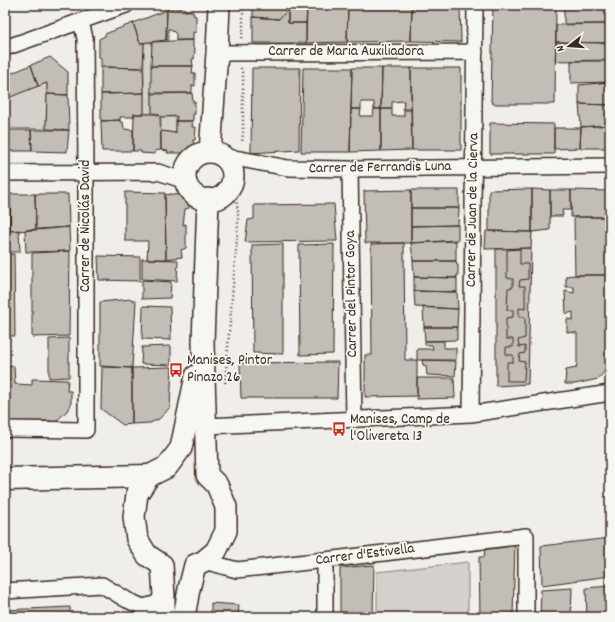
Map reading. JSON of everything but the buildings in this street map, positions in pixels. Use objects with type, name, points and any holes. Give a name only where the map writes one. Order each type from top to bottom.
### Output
[{"type":"highway","points":[[5,479],[158,472]]},
{"type":"street","points":[[5,48],[126,5]]},
{"type":"street","points":[[219,5],[217,53],[225,156],[232,168],[233,177],[231,186],[221,197],[208,200],[192,192],[186,181],[187,168],[191,161],[202,154],[225,156]]},
{"type":"street","name":"Carrer de Juan de la Cierva","points":[[471,414],[475,52],[474,5]]},
{"type":"street","name":"Carrer de Nicolás David","points":[[5,429],[86,430],[85,38],[81,22]]},
{"type":"street","name":"Carrer de Maria Auxiliadora","points":[[217,53],[475,52]]},
{"type":"street","name":"Carrer de Ferrandis Luna","points":[[225,156],[288,168],[350,169],[610,166]]},
{"type":"street","name":"Carrer del Pintor Goya","points":[[350,169],[354,420]]},
{"type":"street","points":[[5,173],[158,172],[186,181]]},
{"type":"street","points":[[184,617],[189,589],[200,563],[216,551],[226,531],[226,507],[216,485],[207,476],[203,343],[208,200]]},
{"type":"street","points":[[164,617],[162,565],[147,555],[137,539],[134,517],[137,494],[181,448],[203,343]]},
{"type":"street","points":[[206,426],[471,414],[610,393]]},
{"type":"street","name":"Carrer d'Estivella","points":[[200,563],[237,570],[526,536],[526,617]]},
{"type":"street","points":[[324,560],[325,617]]},
{"type":"street","points":[[5,591],[102,585],[127,600],[143,607],[155,604],[164,596]]},
{"type":"path","points":[[225,387],[238,225],[236,198],[241,185],[242,177],[225,156],[244,132],[243,75],[239,63],[239,44],[243,32],[243,5]]},
{"type":"shaded area","points":[[152,42],[152,113],[144,114],[144,43]]},
{"type":"shaded area","points":[[47,83],[46,129],[5,128],[5,98]]},
{"type":"shaded area","points":[[161,117],[176,117],[176,133],[161,131]]},
{"type":"shaded area","points":[[468,562],[468,617],[377,617],[377,572]]},
{"type":"place","name":"Manises, Pintor Pinazo 26","points":[[176,370]]},
{"type":"place","name":"Manises, Camp de l'Olivereta 13","points":[[339,429]]}]
